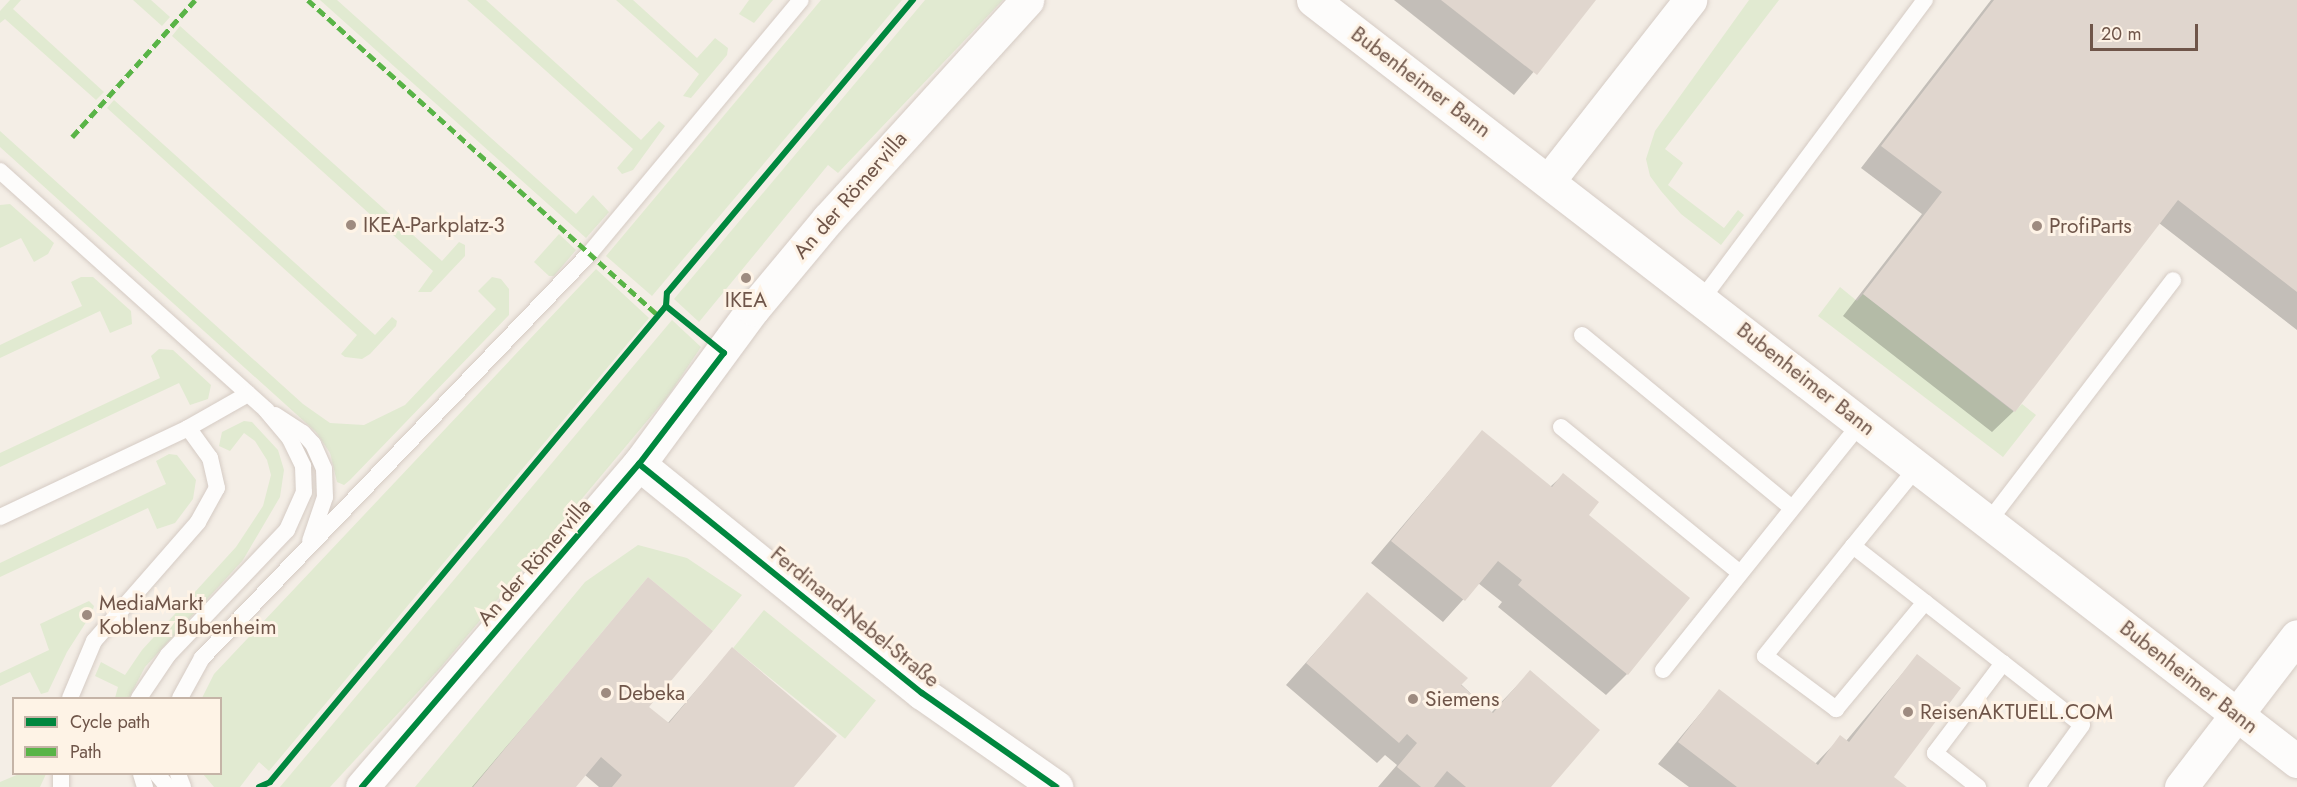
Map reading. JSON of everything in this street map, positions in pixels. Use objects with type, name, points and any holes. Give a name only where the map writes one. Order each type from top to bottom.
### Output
[{"type":"street","name":"An der Römervilla","points":[[362,787],[639,464],[753,309],[828,219],[1027,0]]},
{"type":"street","name":"Bubenheimer Bann","points":[[1312,0],[1549,180],[2297,761]]},
{"type":"street","points":[[1549,180],[1690,0]]},
{"type":"street","name":"Ferdinand-Nebel-Straße","points":[[639,464],[922,693],[1056,787]]},
{"type":"street","points":[[2181,787],[2297,636]]},
{"type":"lane","points":[[181,697],[201,658],[303,556],[590,253],[801,0]]},
{"type":"lane","points":[[1702,299],[1925,0]]},
{"type":"lane","points":[[0,171],[266,410],[290,440],[303,466],[304,492],[294,519],[279,541],[168,655],[140,697]]},
{"type":"lane","points":[[1989,521],[2174,280]]},
{"type":"lane","points":[[1582,335],[1792,508]]},
{"type":"lane","points":[[0,517],[188,428],[248,394]]},
{"type":"lane","points":[[266,410],[303,433],[313,444],[324,469],[325,497],[303,556]]},
{"type":"lane","points":[[1663,670],[1861,423]]},
{"type":"lane","points":[[1561,427],[1740,573]]},
{"type":"lane","points":[[71,697],[94,641],[198,522],[217,488],[210,458],[188,428]]},
{"type":"lane","points":[[1918,466],[1765,656],[1836,709],[1924,602]]},
{"type":"lane","points":[[1853,546],[2082,725],[2037,787]]},
{"type":"lane","points":[[1978,787],[1935,753],[2003,663]]},
{"type":"lane","points":[[158,775],[168,787]]},
{"type":"green space","points":[[10,0],[21,0],[13,9],[104,92],[96,100],[5,19],[0,23],[0,11]]},
{"type":"green space","points":[[133,0],[151,0],[170,17],[162,26]]},
{"type":"green space","points":[[320,0],[337,0],[576,214],[593,195],[609,212],[586,238]]},
{"type":"green space","points":[[467,0],[486,0],[641,140],[659,121],[665,126],[633,170],[622,174],[617,168],[633,149]]},
{"type":"green space","points":[[616,0],[633,0],[697,58],[715,38],[728,48],[727,55],[691,98],[683,96],[699,74]]},
{"type":"green space","points":[[749,0],[773,0],[754,23],[739,14]]},
{"type":"green space","points":[[821,0],[902,0],[652,296],[606,256]]},
{"type":"green space","points":[[925,0],[1003,0],[838,173],[828,165],[699,322],[674,299]]},
{"type":"green space","points":[[1749,0],[1779,0],[1665,149],[1683,163],[1668,185],[1724,228],[1738,210],[1744,215],[1721,245],[1681,214],[1650,176],[1646,159],[1655,131]]},
{"type":"green space","points":[[180,26],[442,261],[459,242],[465,245],[465,256],[431,292],[418,292],[433,271],[172,36]]},
{"type":"green space","points":[[114,100],[375,335],[392,317],[397,321],[396,326],[370,354],[362,359],[345,357],[341,354],[357,335],[107,108]]},
{"type":"green space","points":[[0,131],[303,404],[330,423],[364,425],[405,405],[496,309],[478,291],[492,277],[501,279],[509,289],[509,315],[344,485],[337,482],[330,453],[316,432],[0,147]]},
{"type":"green space","points":[[10,204],[54,243],[48,254],[34,262],[21,238],[0,248],[0,205]]},
{"type":"green space","points":[[559,234],[576,250],[554,276],[549,276],[534,262]]},
{"type":"green space","points":[[596,269],[649,318],[269,771],[259,762],[240,787],[214,787],[204,775],[222,775],[222,697],[202,697],[214,674]]},
{"type":"green space","points":[[81,277],[93,277],[131,311],[132,324],[110,333],[100,311],[0,358],[0,345],[82,306],[71,282]]},
{"type":"green space","points":[[1840,287],[1857,301],[1863,294],[2014,412],[2022,404],[2036,415],[2003,457],[1818,316]]},
{"type":"green space","points":[[672,320],[701,347],[668,396],[441,667],[330,787],[280,787]]},
{"type":"green space","points":[[159,349],[173,350],[211,385],[208,399],[190,405],[179,383],[0,467],[0,453],[160,378],[151,356]]},
{"type":"green space","points":[[244,421],[252,422],[278,450],[284,470],[280,497],[243,560],[145,667],[130,697],[115,697],[118,687],[95,676],[101,662],[125,675],[142,650],[236,547],[263,506],[271,475],[267,460],[255,441],[244,433],[230,451],[219,446],[222,432]]},
{"type":"green space","points":[[169,454],[177,455],[196,480],[193,499],[175,523],[157,529],[148,508],[0,577],[0,563],[166,484],[156,461]]},
{"type":"green space","points":[[638,545],[687,558],[742,595],[713,631],[648,577],[473,787],[415,787],[585,582]]},
{"type":"green space","points":[[89,601],[94,606],[92,613],[67,652],[48,692],[41,694],[30,672],[0,686],[0,673],[49,650],[40,624]]},
{"type":"green space","points":[[764,610],[876,701],[845,739],[733,648]]},
{"type":"green space","points":[[17,775],[46,775],[40,787],[0,787],[0,782]]},
{"type":"building","points":[[1441,0],[1596,0],[1537,75]]},
{"type":"building","name":"ProfiParts","points":[[1994,0],[2297,0],[2297,292],[2178,200],[2015,412],[1863,294],[1942,192],[1881,146]]},
{"type":"building","points":[[1482,430],[1552,487],[1563,473],[1599,502],[1589,515],[1690,598],[1628,675],[1518,585],[1522,580],[1498,561],[1465,601],[1391,541]]},
{"type":"building","name":"Debeka","points":[[648,577],[713,631],[649,707],[669,723],[732,647],[837,736],[794,787],[612,787],[622,775],[601,757],[576,787],[473,787]]},
{"type":"building","name":"Siemens","points":[[1367,592],[1468,678],[1461,685],[1493,713],[1530,670],[1600,730],[1551,787],[1466,787],[1447,771],[1434,787],[1421,787],[1397,767],[1417,743],[1407,734],[1399,743],[1306,663]]},
{"type":"building","name":"ReisenAKTUELL.COM","points":[[1917,654],[1961,688],[1894,777],[1907,787],[1737,787],[1678,742],[1719,689],[1818,765],[1840,735],[1849,742]]},
{"type":"marked path","points":[[72,137],[195,0]]},
{"type":"marked path","points":[[308,0],[659,316]]},
{"type":"cycle path","points":[[259,787],[270,782],[666,306],[667,293],[913,0]]},
{"type":"cycle path","points":[[362,787],[639,464],[724,353],[666,306]]},
{"type":"cycle path","points":[[639,464],[922,693],[1056,787]]},
{"type":"place","name":"IKEA-Parkplatz-3","points":[[351,225]]},
{"type":"place","name":"ProfiParts","points":[[2037,226]]},
{"type":"place","name":"IKEA","points":[[746,278]]},
{"type":"place","name":"MediaMarkt Koblenz Bubenheim","points":[[87,615]]},
{"type":"place","name":"Debeka","points":[[606,693]]},
{"type":"place","name":"Siemens","points":[[1413,699]]},
{"type":"place","name":"ReisenAKTUELL.COM","points":[[1908,712]]}]
